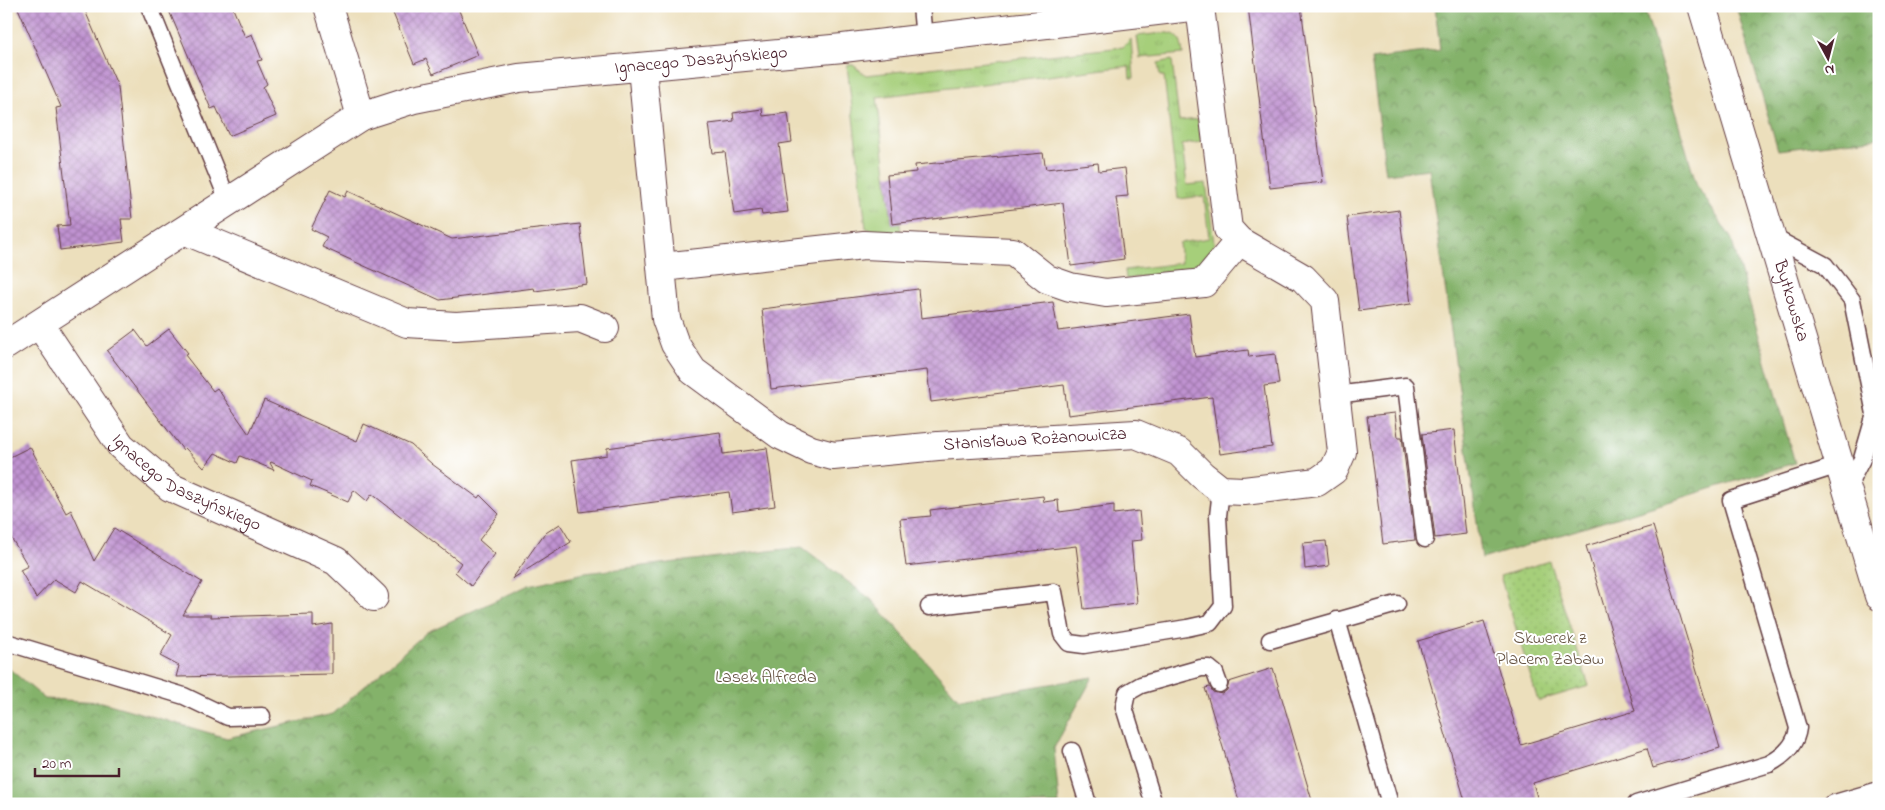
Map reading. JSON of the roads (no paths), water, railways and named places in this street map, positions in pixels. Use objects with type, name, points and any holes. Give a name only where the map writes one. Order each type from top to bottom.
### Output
[{"type":"street","points":[[328,6],[362,116]]},
{"type":"street","name":"Bytkowska","points":[[1702,6],[1879,596]]},
{"type":"street","name":"Ignacego Daszyńskiego","points":[[6,346],[362,116],[414,99],[520,78],[642,68],[710,59],[924,39],[1049,15],[1200,7]]},
{"type":"street","points":[[1200,7],[1228,229],[1239,241],[1303,278],[1325,301],[1342,452],[1334,470],[1317,482],[1244,491],[1221,490]]},
{"type":"street","name":"Stanisława Rożanowicza","points":[[642,68],[666,319],[675,344],[693,371],[780,435],[811,450],[832,456],[938,446],[1136,434],[1179,452],[1202,475],[1221,490]]},
{"type":"street","points":[[186,231],[407,323],[456,326],[580,318],[604,328]]},
{"type":"street","points":[[662,267],[864,245],[1013,252],[1047,279],[1070,287],[1106,293],[1204,283],[1239,241]]},
{"type":"street","name":"Ignacego Daszyńskiego","points":[[40,325],[121,446],[170,487],[336,561],[374,597]]},
{"type":"lane","points":[[149,6],[229,203]]},
{"type":"lane","points":[[921,6],[924,39]]},
{"type":"lane","points":[[1636,804],[1769,764],[1780,758],[1789,749],[1797,736],[1798,728],[1731,500],[1843,477],[1862,459],[1875,414],[1852,300],[1825,265],[1769,234]]},
{"type":"lane","points":[[1336,395],[1406,386],[1425,539]]},
{"type":"lane","points":[[929,607],[1054,592],[1062,634],[1069,643],[1084,645],[1210,623],[1224,606],[1218,516],[1221,490]]},
{"type":"lane","points":[[1270,640],[1397,604]]},
{"type":"lane","points":[[1336,620],[1390,804]]},
{"type":"lane","points":[[6,642],[184,696],[228,717],[262,716]]},
{"type":"lane","points":[[1154,804],[1124,707],[1127,693],[1141,686],[1201,668],[1209,668],[1215,673],[1219,684]]},
{"type":"lane","points":[[1072,751],[1088,804]]},
{"type":"lane","points":[[1831,804],[1879,790]]},
{"type":"park label","name":"Skwerek z Placem Zabaw","points":[[1550,649]]},
{"type":"park label","name":"Lasek Alfreda","points":[[766,678]]}]
